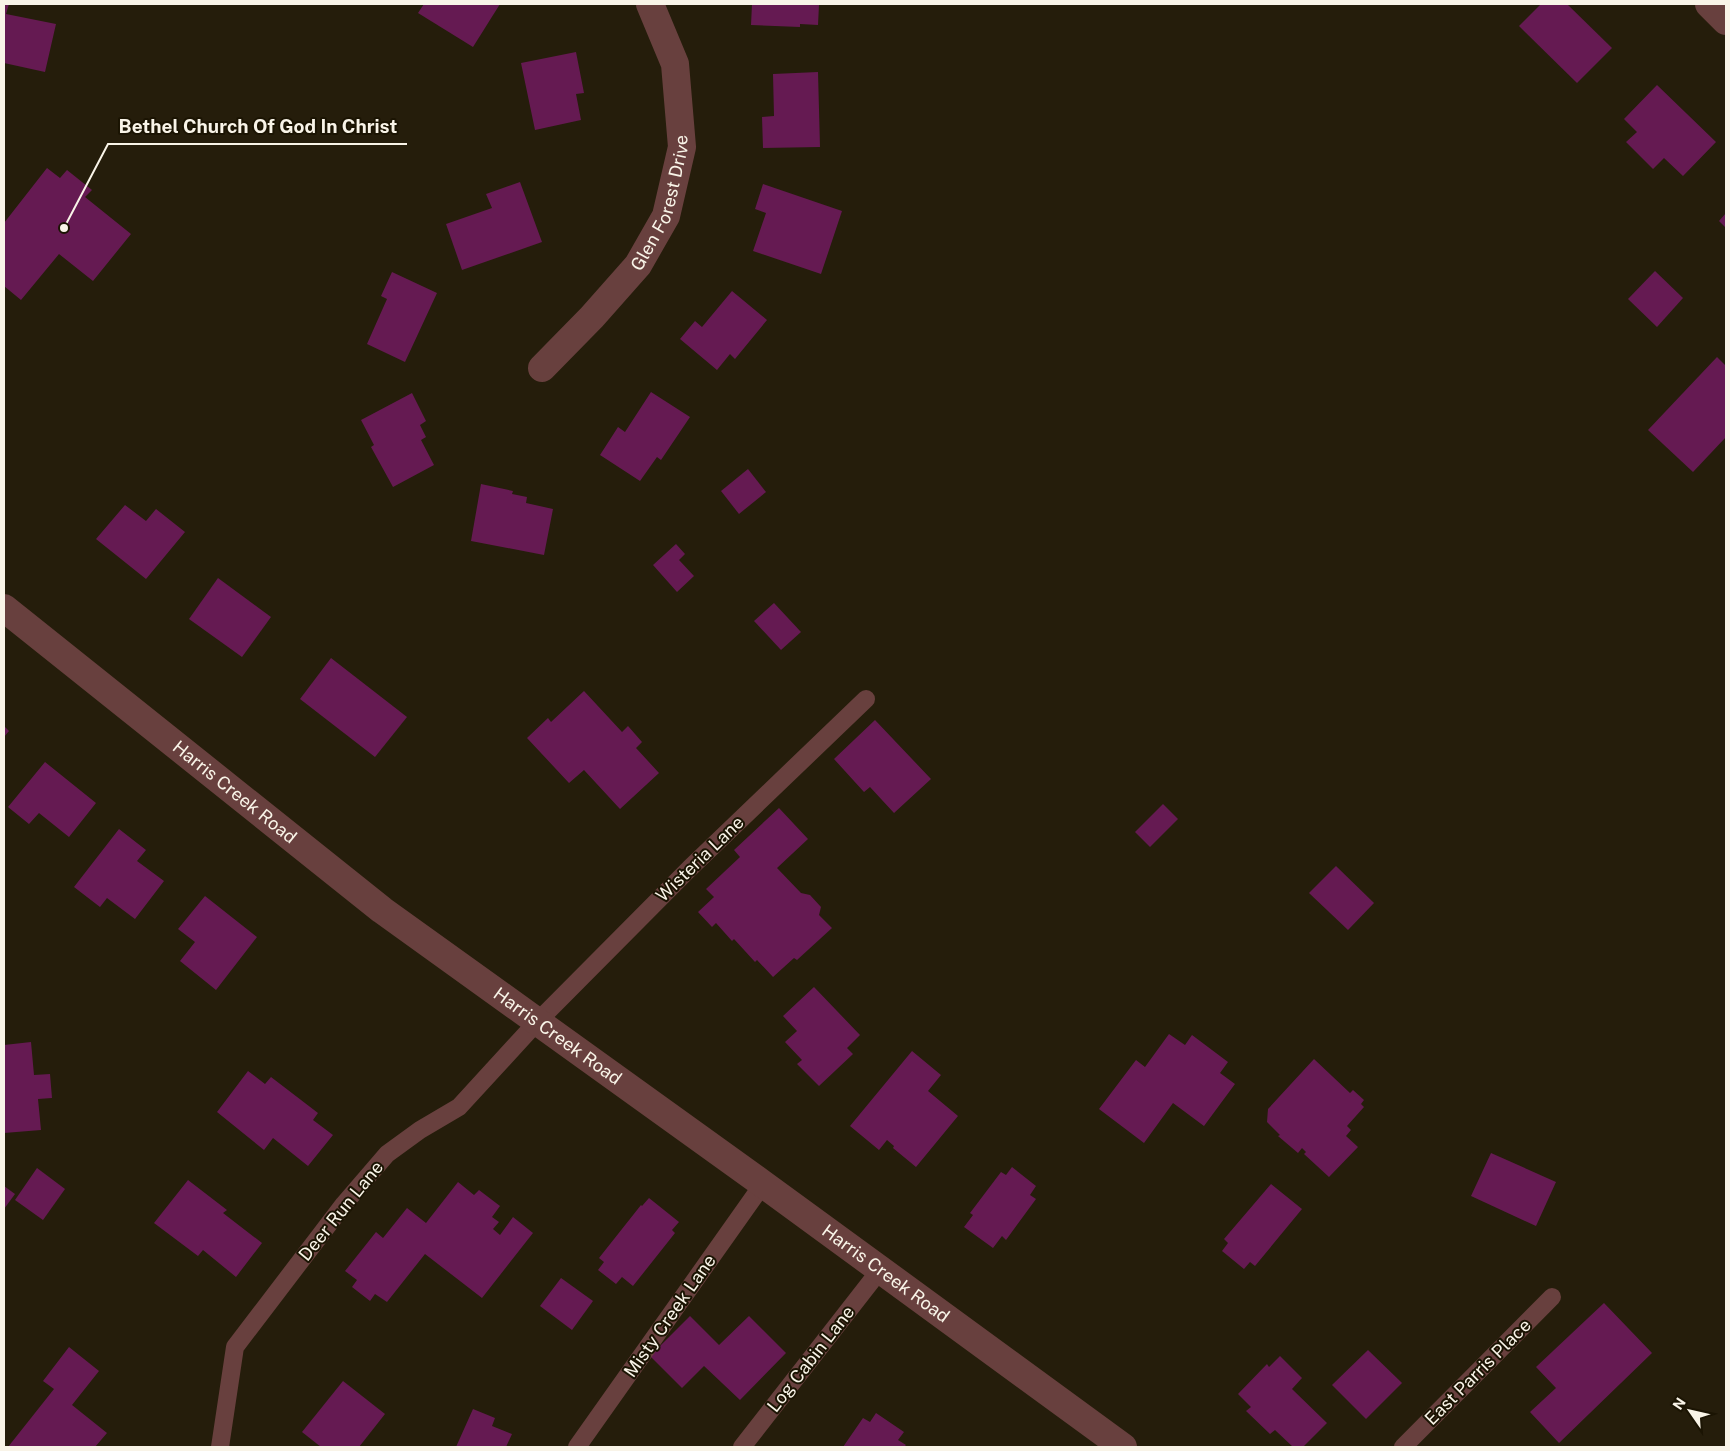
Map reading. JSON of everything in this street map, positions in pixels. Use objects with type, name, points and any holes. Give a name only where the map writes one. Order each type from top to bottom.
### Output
[{"type":"street","name":"Glen Forest Drive","points":[[542,368],[592,318],[638,265],[666,216],[682,146],[675,64],[650,4]]},
{"type":"street","points":[[1709,4],[1726,21]]},
{"type":"street","name":"Harris Creek Road","points":[[4,608],[382,910],[763,1184],[1123,1447]]},
{"type":"lane","name":"Wisteria Lane","points":[[537,1022],[690,868],[866,699]]},
{"type":"lane","name":"Deer Run Lane","points":[[220,1447],[235,1348],[240,1340],[344,1204],[388,1154],[420,1130],[459,1107],[537,1022]]},
{"type":"lane","name":"Misty Creek Lane","points":[[577,1447],[763,1184]]},
{"type":"lane","name":"Log Cabin Lane","points":[[742,1447],[880,1270]]},
{"type":"lane","name":"East Parris Place","points":[[1403,1447],[1552,1297]]},
{"type":"building","points":[[4,4],[9,4],[6,14],[56,24],[45,72],[4,63]]},
{"type":"building","points":[[424,4],[500,4],[473,47],[418,13]]},
{"type":"building","points":[[752,4],[819,5],[818,25],[800,24],[800,27],[751,25]]},
{"type":"building","points":[[1541,4],[1567,4],[1612,48],[1577,83],[1519,26]]},
{"type":"building","points":[[576,52],[584,93],[576,94],[581,120],[535,130],[521,63]]},
{"type":"building","points":[[818,72],[820,147],[763,148],[762,117],[774,116],[773,74]]},
{"type":"building","points":[[1657,85],[1716,142],[1683,176],[1664,158],[1653,169],[1626,142],[1637,132],[1624,119]]},
{"type":"building","points":[[47,168],[60,178],[67,170],[92,190],[85,197],[131,234],[93,281],[59,254],[21,300],[4,286],[4,223]]},
{"type":"building","points":[[520,182],[542,242],[462,270],[446,224],[492,208],[486,194]]},
{"type":"building","points":[[763,184],[842,211],[821,274],[753,251],[766,213],[755,209]]},
{"type":"building","points":[[1726,213],[1726,228],[1719,221]]},
{"type":"building","points":[[1655,271],[1683,298],[1657,327],[1628,299]]},
{"type":"building","points":[[392,272],[437,293],[405,362],[367,344],[387,299],[381,296]]},
{"type":"building","points":[[732,291],[767,320],[735,359],[730,354],[717,370],[680,339],[695,321],[702,327]]},
{"type":"building","points":[[1717,357],[1726,366],[1726,437],[1693,472],[1648,430]]},
{"type":"building","points":[[651,392],[690,417],[661,460],[657,457],[640,481],[600,455],[618,427],[625,432]]},
{"type":"building","points":[[412,393],[426,421],[420,425],[426,437],[421,440],[434,465],[393,487],[371,447],[374,445],[361,420]]},
{"type":"building","points":[[748,469],[766,492],[739,514],[721,491]]},
{"type":"building","points":[[481,484],[513,491],[512,494],[527,497],[526,503],[553,509],[544,555],[471,541]]},
{"type":"building","points":[[125,505],[146,521],[156,509],[185,532],[146,579],[96,539]]},
{"type":"building","points":[[676,544],[685,554],[679,560],[694,576],[677,592],[653,565]]},
{"type":"building","points":[[218,578],[271,617],[242,657],[189,619]]},
{"type":"building","points":[[774,603],[801,632],[781,650],[754,621]]},
{"type":"building","points":[[331,658],[407,717],[375,757],[300,699]]},
{"type":"building","points":[[584,691],[622,732],[628,726],[642,742],[636,748],[659,773],[620,809],[584,770],[569,783],[527,738],[548,718],[551,722]]},
{"type":"building","points":[[875,720],[931,779],[894,813],[870,787],[864,792],[834,759]]},
{"type":"building","points":[[4,726],[9,731],[4,737]]},
{"type":"building","points":[[45,762],[96,803],[69,837],[39,813],[29,824],[8,807]]},
{"type":"building","points":[[1163,804],[1178,819],[1150,847],[1135,832]]},
{"type":"building","points":[[779,808],[808,839],[777,868],[801,893],[810,895],[821,907],[819,915],[832,928],[797,960],[794,958],[773,977],[757,960],[755,962],[734,939],[732,941],[716,923],[712,927],[698,912],[714,897],[706,889],[740,857],[734,850]]},
{"type":"building","points":[[119,829],[146,850],[137,861],[164,881],[135,919],[107,898],[100,907],[74,887]]},
{"type":"building","points":[[1336,866],[1374,903],[1348,930],[1309,893]]},
{"type":"building","points":[[205,896],[257,937],[216,990],[180,961],[195,942],[178,929]]},
{"type":"building","points":[[814,987],[860,1035],[847,1048],[853,1054],[819,1086],[797,1064],[802,1060],[785,1042],[797,1031],[783,1016]]},
{"type":"building","points":[[1169,1034],[1185,1045],[1192,1035],[1228,1062],[1220,1073],[1235,1084],[1204,1126],[1173,1103],[1144,1143],[1099,1109],[1136,1060],[1145,1067]]},
{"type":"building","points":[[31,1042],[34,1075],[50,1074],[52,1098],[38,1099],[41,1130],[4,1133],[4,1045]]},
{"type":"building","points":[[912,1051],[941,1075],[928,1091],[958,1116],[916,1167],[893,1148],[894,1146],[887,1140],[879,1150],[850,1126]]},
{"type":"building","points":[[1314,1059],[1350,1093],[1353,1090],[1364,1100],[1361,1104],[1364,1107],[1347,1126],[1351,1130],[1346,1136],[1358,1147],[1329,1177],[1304,1154],[1306,1152],[1302,1148],[1298,1153],[1278,1136],[1280,1135],[1267,1122],[1268,1109]]},
{"type":"building","points":[[248,1071],[265,1084],[271,1077],[318,1113],[313,1120],[333,1135],[308,1166],[273,1138],[264,1150],[217,1112]]},
{"type":"building","points":[[1491,1153],[1556,1182],[1536,1226],[1471,1196]]},
{"type":"building","points":[[1012,1167],[1036,1186],[1030,1195],[1036,1199],[1006,1240],[1002,1236],[993,1248],[964,1227],[973,1215],[970,1213],[1001,1172],[1006,1175]]},
{"type":"building","points":[[37,1168],[65,1189],[43,1220],[15,1200]]},
{"type":"building","points":[[188,1180],[227,1210],[223,1213],[262,1243],[236,1277],[203,1250],[198,1256],[154,1223]]},
{"type":"building","points":[[458,1182],[474,1195],[479,1190],[500,1206],[492,1217],[499,1222],[493,1229],[500,1235],[513,1217],[533,1233],[482,1298],[425,1254],[387,1302],[375,1294],[370,1301],[352,1287],[357,1280],[345,1271],[376,1232],[383,1238],[407,1208],[426,1223]]},
{"type":"building","points":[[1271,1184],[1302,1209],[1255,1266],[1250,1262],[1244,1269],[1222,1251],[1228,1243],[1224,1239]]},
{"type":"building","points":[[4,1186],[15,1194],[4,1209]]},
{"type":"building","points":[[649,1198],[679,1222],[672,1230],[675,1233],[633,1286],[622,1277],[616,1284],[598,1270],[604,1262],[599,1258],[641,1205]]},
{"type":"building","points":[[561,1278],[593,1301],[572,1330],[540,1306]]},
{"type":"building","points":[[1604,1303],[1652,1353],[1559,1443],[1530,1412],[1556,1388],[1536,1367]]},
{"type":"building","points":[[690,1316],[719,1345],[749,1316],[786,1353],[740,1400],[704,1366],[682,1388],[650,1356]]},
{"type":"building","points":[[69,1347],[99,1371],[72,1405],[107,1433],[95,1447],[8,1447],[54,1389],[43,1381]]},
{"type":"building","points":[[1368,1350],[1402,1383],[1366,1419],[1332,1385]]},
{"type":"building","points":[[1280,1356],[1302,1378],[1292,1389],[1327,1423],[1303,1447],[1293,1447],[1275,1430],[1270,1434],[1246,1411],[1251,1407],[1238,1394],[1267,1364],[1269,1367]]},
{"type":"building","points":[[343,1381],[385,1414],[359,1447],[321,1447],[302,1432]]},
{"type":"building","points":[[473,1409],[495,1418],[492,1426],[512,1434],[506,1447],[456,1447]]},
{"type":"building","points":[[876,1413],[904,1432],[898,1440],[906,1445],[904,1447],[843,1447],[863,1418],[870,1422]]},
{"type":"place","name":"Bethel Church Of God In Christ","points":[[64,228]]}]
